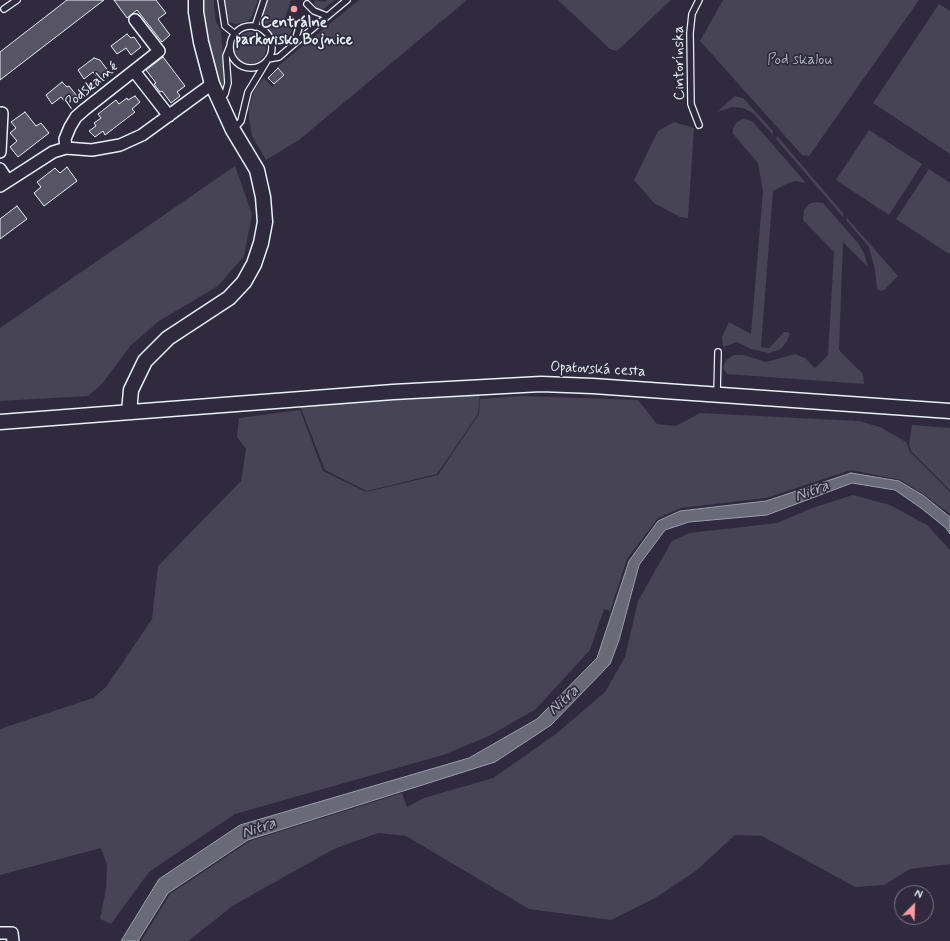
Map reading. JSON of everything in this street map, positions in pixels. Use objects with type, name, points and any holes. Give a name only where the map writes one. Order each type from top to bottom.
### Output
[{"type":"street","points":[[129,412],[132,390],[145,361],[168,338],[229,298],[244,282],[254,264],[261,243],[265,222],[263,197],[257,170],[233,130],[212,84],[201,42],[196,12],[196,0]]},
{"type":"street","name":"Podskalné","points":[[66,148],[65,139],[76,117],[159,51],[135,20]]},
{"type":"street","name":"Podskalné","points":[[134,71],[169,116]]},
{"type":"street","points":[[0,168],[4,184],[53,152],[66,148],[92,150],[120,145],[142,136],[212,84]]},
{"type":"street","points":[[0,152],[2,113]]},
{"type":"street","name":"Opatovská cesta","points":[[0,422],[243,403],[541,384],[593,386],[950,411]]},
{"type":"street","points":[[0,933],[12,933],[13,941]]},
{"type":"lane","points":[[4,9],[17,0]]},
{"type":"lane","points":[[220,0],[224,26],[235,34]]},
{"type":"lane","points":[[256,27],[264,0]]},
{"type":"lane","points":[[230,46],[232,56],[239,65],[250,68],[260,66],[268,60],[279,57],[347,0]]},
{"type":"lane","name":"Cintorínska","points":[[699,0],[692,14],[690,33],[691,104],[699,125]]},
{"type":"lane","points":[[307,4],[314,12],[327,16]]},
{"type":"lane","points":[[294,44],[300,24]]},
{"type":"lane","points":[[218,100],[225,94],[228,83],[226,56],[231,40],[241,29],[248,26],[263,30],[269,36],[272,44],[272,52],[248,92],[241,121],[233,130]]},
{"type":"lane","points":[[717,395],[718,352]]},
{"type":"green space","points":[[202,0],[214,0],[216,22],[221,31],[225,84],[222,84],[219,81],[209,52]]},
{"type":"green space","points":[[224,0],[258,0],[252,17],[248,21],[236,24],[229,22]]},
{"type":"green space","points":[[267,0],[291,0],[285,18],[295,22],[289,38],[286,41],[281,42],[276,39],[261,21]]},
{"type":"green space","points":[[315,0],[325,2],[326,0],[335,0],[322,10],[317,8],[314,4]]},
{"type":"green space","points":[[359,0],[467,0],[299,140],[266,160],[252,136],[249,118],[249,108],[258,84],[264,78],[272,87],[285,75],[278,66]]},
{"type":"green space","points":[[558,0],[671,0],[617,51],[610,49]]},
{"type":"green space","name":"Pod skalou","points":[[723,0],[919,0],[809,156],[802,155],[700,41]]},
{"type":"green space","points":[[939,4],[950,11],[950,154],[873,103]]},
{"type":"green space","points":[[250,32],[256,33],[263,39],[266,48],[265,54],[259,61],[250,64],[244,63],[237,57],[234,48],[235,42],[241,35]]},
{"type":"green space","points":[[735,96],[743,98],[773,131],[773,135],[753,113],[743,108],[732,107],[717,112]]},
{"type":"green space","points":[[743,119],[754,123],[806,183],[795,181],[773,191],[761,347],[769,348],[784,332],[788,332],[790,334],[781,349],[769,353],[751,349],[737,342],[723,347],[722,337],[729,322],[751,334],[763,191],[758,163],[733,134],[733,128],[737,122]]},
{"type":"green space","points":[[674,122],[694,128],[688,218],[680,217],[654,203],[634,180],[658,131]]},
{"type":"green space","points":[[869,130],[922,164],[889,215],[836,180]]},
{"type":"green space","points":[[777,136],[843,213],[843,217],[776,139]]},
{"type":"green space","points":[[235,166],[252,214],[244,256],[218,286],[159,321],[131,345],[102,384],[88,396],[0,401],[0,328]]},
{"type":"green space","points":[[929,169],[950,183],[949,254],[896,219]]},
{"type":"green space","points":[[815,202],[823,203],[858,243],[864,253],[868,267],[843,242],[839,350],[863,374],[864,384],[727,374],[723,368],[726,360],[734,355],[744,355],[766,362],[795,354],[805,358],[815,368],[828,355],[834,252],[803,220],[804,210],[809,204]]},
{"type":"green space","points":[[847,218],[898,276],[884,290],[881,291],[877,289],[875,270],[869,247],[846,220]]},
{"type":"green space","points":[[480,394],[478,414],[437,474],[367,491],[325,470],[300,406]]},
{"type":"green space","points":[[521,396],[638,400],[657,424],[676,426],[700,413],[859,421],[880,427],[906,442],[910,452],[950,492],[950,514],[901,480],[851,470],[766,498],[681,508],[658,518],[627,559],[610,611],[604,609],[590,650],[536,709],[489,736],[443,755],[235,814],[149,872],[111,924],[100,919],[106,889],[107,865],[101,848],[0,875],[0,729],[93,698],[106,687],[152,619],[158,566],[241,481],[246,449],[237,437],[239,418],[300,410],[323,471],[366,492],[438,475],[479,414],[480,399]]},
{"type":"green space","points":[[912,425],[950,428],[950,490],[911,451],[909,445]]},
{"type":"green space","points":[[853,495],[890,505],[927,525],[950,550],[950,864],[910,869],[884,885],[855,887],[762,836],[735,835],[697,870],[655,898],[611,920],[529,909],[406,836],[378,833],[334,849],[234,905],[188,941],[141,941],[170,894],[250,841],[402,793],[407,807],[424,798],[493,778],[556,734],[605,692],[625,657],[638,601],[672,541],[689,533],[777,523],[812,508]]},
{"type":"water","name":"Nitra","points":[[851,473],[899,481],[924,496],[950,517],[950,534],[946,528],[921,508],[895,490],[852,483],[767,515],[689,522],[665,530],[639,565],[619,640],[610,664],[551,725],[495,762],[248,840],[168,893],[138,941],[121,941],[159,879],[240,825],[469,758],[537,719],[597,658],[629,561],[658,521],[680,511],[766,501]]},
{"type":"building","points":[[67,0],[104,0],[0,80],[0,52]]},
{"type":"building","points":[[114,0],[156,0],[166,13],[158,19],[170,35],[162,42],[137,10],[127,18]]},
{"type":"building","points":[[127,34],[131,38],[134,37],[141,47],[131,55],[126,48],[117,54],[111,46]]},
{"type":"building","points":[[163,57],[185,86],[177,92],[180,96],[171,103],[162,91],[160,92],[154,84],[156,83],[146,70]]},
{"type":"building","points":[[94,58],[100,60],[109,72],[99,80],[93,72],[84,79],[78,70]]},
{"type":"building","points":[[278,68],[284,75],[274,84],[268,78]]},
{"type":"building","points":[[62,82],[67,87],[69,86],[77,96],[67,104],[61,97],[52,104],[46,95]]},
{"type":"building","points":[[135,96],[140,102],[132,109],[135,112],[105,135],[103,131],[95,137],[89,131],[96,126],[94,123],[101,118],[98,114],[116,100],[119,104],[127,98],[128,100]]},
{"type":"building","points":[[25,112],[36,126],[41,123],[49,133],[18,157],[10,147],[17,141],[10,133],[16,128],[11,122]]},
{"type":"building","points":[[67,167],[77,181],[44,206],[34,193],[41,187],[37,182],[55,168],[60,173]]},
{"type":"building","points":[[17,206],[27,219],[0,239],[0,219]]},
{"type":"place","name":"Centrálne parkovisko Bojnice","points":[[294,9]]}]
